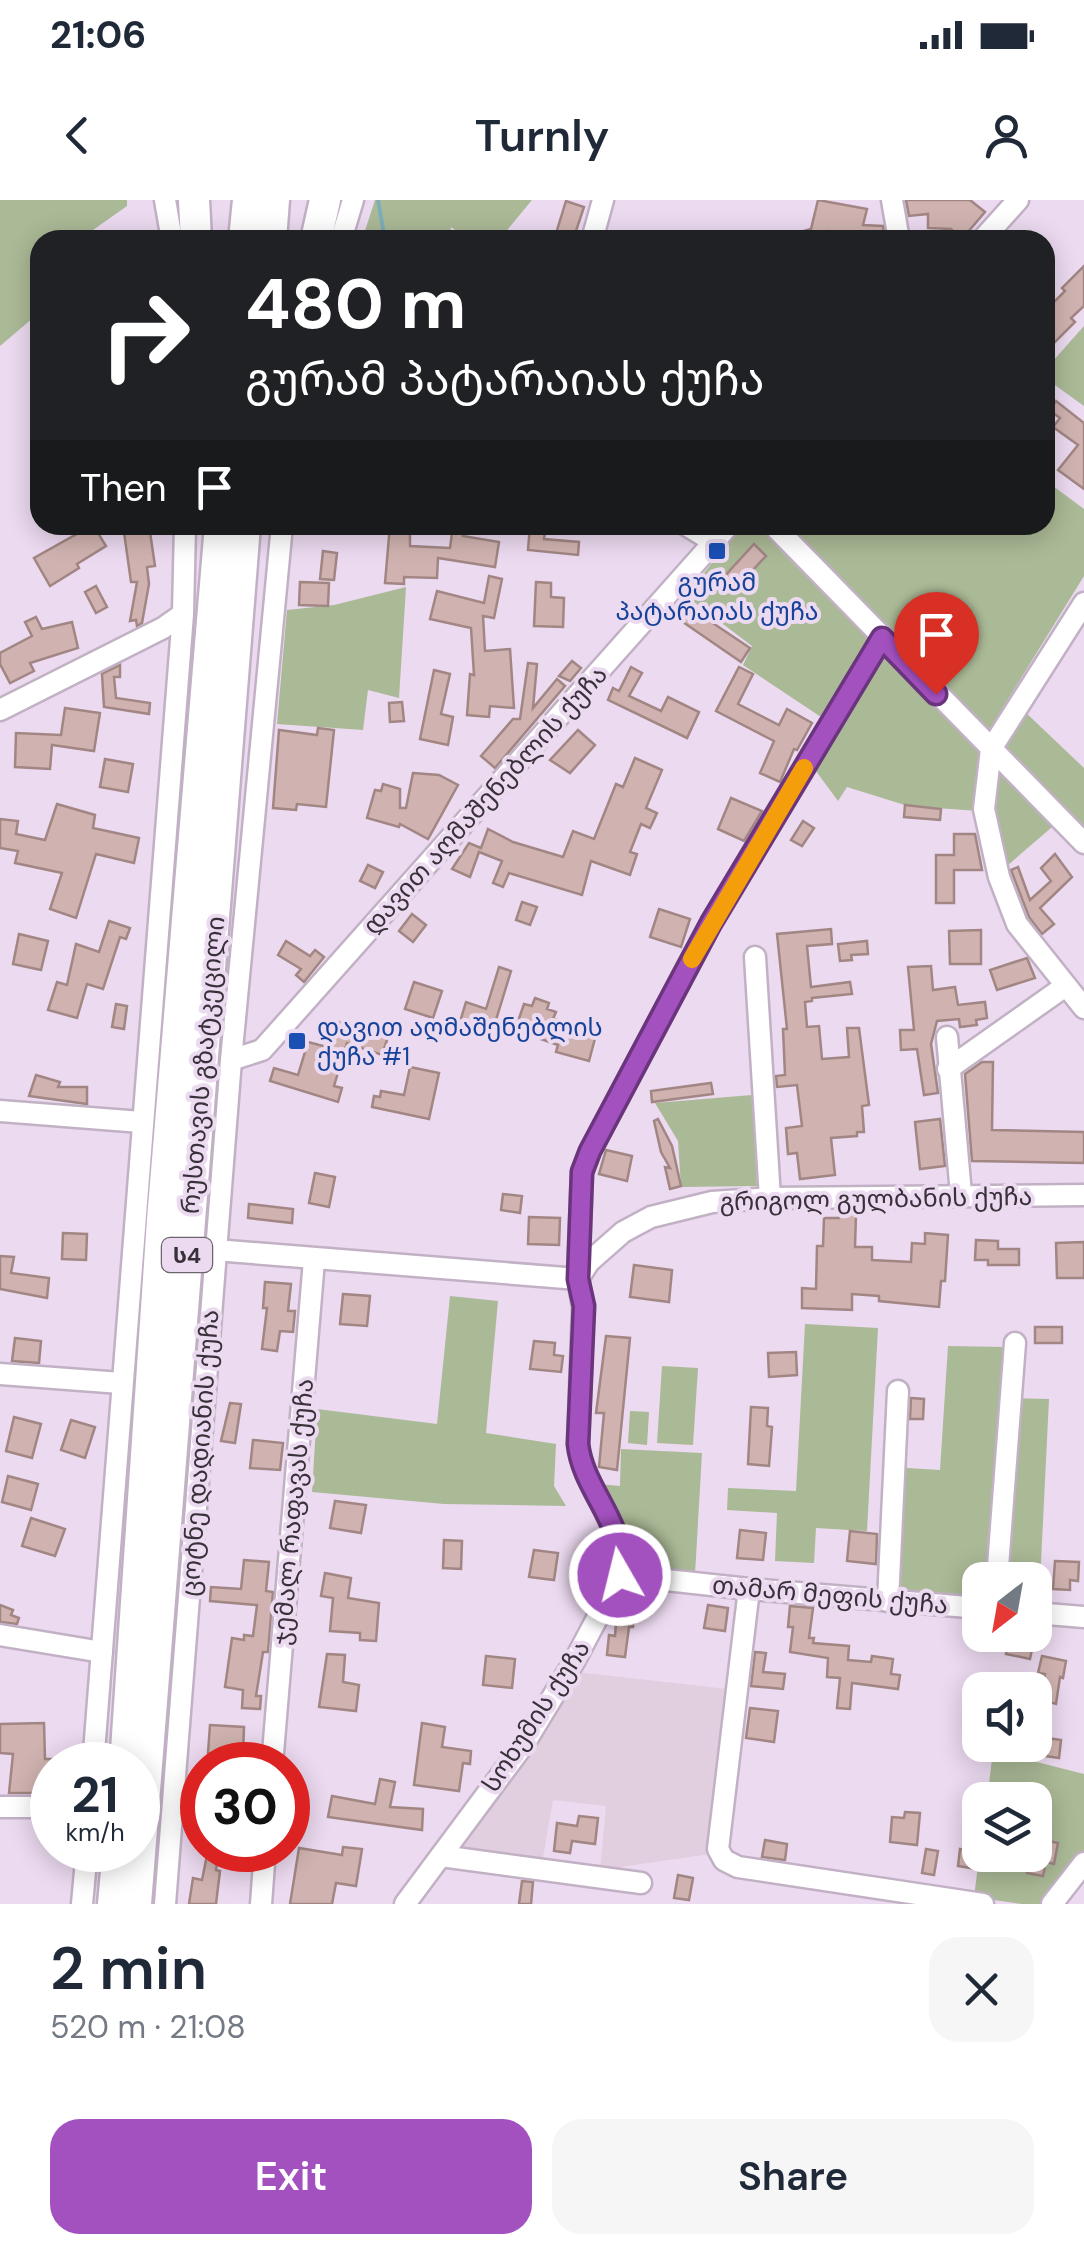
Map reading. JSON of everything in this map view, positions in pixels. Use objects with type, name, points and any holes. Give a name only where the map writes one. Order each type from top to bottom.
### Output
[{"type":"highway","points":[[194,200],[196,230]]},
{"type":"highway","points":[[245,230],[248,200]]},
{"type":"highway","points":[[272,230],[274,200]]},
{"type":"highway","points":[[318,230],[325,200]]},
{"type":"highway","points":[[208,535],[209,633]]},
{"type":"highway","name":"რუსთავის გზატკეცილი","points":[[127,1742],[162,1220],[219,535]]},
{"type":"highway","name":"რუსთავის გზატკეცილი","points":[[136,1904],[244,535]]},
{"type":"highway","points":[[240,605],[258,535]]},
{"type":"highway","points":[[113,1904],[116,1872]]},
{"type":"street","points":[[165,200],[170,230]]},
{"type":"street","points":[[344,230],[353,200]]},
{"type":"street","points":[[595,230],[603,200]]},
{"type":"street","points":[[892,200],[898,230]]},
{"type":"street","points":[[991,230],[1018,200]]},
{"type":"street","points":[[95,1742],[183,614],[185,535]]},
{"type":"street","name":"ცოტნე დადიანის ქუჩა","points":[[165,1904],[230,1060],[281,535]]},
{"type":"street","points":[[702,535],[714,542]]},
{"type":"street","name":"დავით აღმაშენებლის ქუჩა","points":[[230,1060],[262,1050],[720,535]]},
{"type":"street","points":[[784,535],[1084,843]]},
{"type":"street","points":[[1084,603],[991,749],[984,809],[998,877],[1017,924],[1084,1008]]},
{"type":"street","points":[[0,710],[163,628],[183,614]]},
{"type":"street","points":[[620,1575],[622,1560],[612,1520],[580,1464],[584,1306],[578,1279],[582,1172],[711,923],[882,638]]},
{"type":"street","points":[[755,957],[770,1198]]},
{"type":"street","points":[[948,1069],[1064,987]]},
{"type":"street","points":[[948,1037],[961,1194]]},
{"type":"street","points":[[0,1111],[141,1122]]},
{"type":"street","name":"გრიგოლ გულბანის ქუჩა","points":[[578,1279],[588,1262],[623,1232],[681,1208],[770,1198],[1084,1195]]},
{"type":"street","points":[[215,1250],[578,1279]]},
{"type":"street","name":"ჯემალ რაფავას ქუჩა","points":[[274,1742],[314,1260]]},
{"type":"street","points":[[998,1562],[1015,1343]]},
{"type":"street","points":[[0,1374],[121,1383]]},
{"type":"street","points":[[888,1601],[898,1391]]},
{"type":"street","name":"თამარ მეფის ქუჩა","points":[[620,1575],[962,1607]]},
{"type":"street","name":"სოხუმის ქუჩა","points":[[404,1904],[524,1744],[620,1575]]},
{"type":"street","points":[[749,1589],[718,1849],[724,1860],[738,1867],[983,1904]]},
{"type":"street","points":[[1052,1614],[1084,1617]]},
{"type":"street","points":[[0,1635],[102,1652]]},
{"type":"street","points":[[0,1807],[30,1807]]},
{"type":"street","points":[[441,1856],[641,1884]]},
{"type":"street","points":[[1052,1904],[1084,1863]]},
{"type":"street","points":[[82,1904],[84,1872]]},
{"type":"street","points":[[261,1904],[263,1872]]},
{"type":"shaded area","points":[[576,1672],[727,1689],[710,1854],[600,1870],[606,1806],[553,1800],[542,1863],[459,1853]]},
{"type":"green space","points":[[0,200],[127,200],[127,206],[93,230],[30,230],[30,320],[0,346]]},
{"type":"green space","points":[[375,200],[532,200],[507,230],[365,230]]},
{"type":"green space","points":[[1084,326],[1084,406],[1055,385],[1055,359]]},
{"type":"green space","points":[[1055,487],[1084,509],[1084,576],[989,730],[797,535],[1055,535]]},
{"type":"green space","points":[[734,535],[766,535],[873,644],[827,721],[743,665],[752,646],[686,596]]},
{"type":"green space","points":[[406,587],[399,698],[368,690],[363,730],[277,724],[287,610],[334,605]]},
{"type":"green space","points":[[884,653],[984,750],[979,811],[908,806],[847,787],[838,801],[813,767]]},
{"type":"green space","points":[[1023,710],[1084,768],[1084,829],[1000,746]]},
{"type":"green space","points":[[994,759],[1058,822],[1001,871],[990,806]]},
{"type":"green space","points":[[752,1095],[757,1186],[681,1187],[678,1141],[655,1103]]},
{"type":"green space","points":[[450,1296],[498,1301],[486,1433],[556,1444],[554,1486],[566,1506],[444,1504],[312,1492],[317,1409],[437,1424]]},
{"type":"green space","points":[[805,1324],[878,1328],[867,1531],[816,1528],[814,1563],[775,1561],[777,1513],[727,1510],[728,1488],[796,1491]]},
{"type":"green space","points":[[948,1346],[1005,1347],[1001,1398],[1049,1399],[1041,1562],[962,1562],[962,1596],[883,1589],[891,1467],[940,1470]]},
{"type":"green space","points":[[662,1366],[698,1368],[693,1445],[657,1443]]},
{"type":"green space","points":[[630,1411],[649,1412],[647,1445],[628,1443]]},
{"type":"green space","points":[[621,1449],[702,1453],[695,1574],[631,1571],[598,1484],[620,1486]]},
{"type":"green space","points":[[992,1762],[1037,1762],[1084,1774],[1084,1856],[1047,1904],[974,1897],[977,1872],[1052,1872],[1052,1782],[989,1782]]},
{"type":"building","points":[[818,200],[867,209],[863,225],[883,226],[884,230],[807,230],[811,229]]},
{"type":"building","points":[[906,200],[970,200],[985,212],[970,230],[928,228],[928,214],[909,216]]},
{"type":"building","points":[[566,201],[584,207],[576,230],[557,230]]},
{"type":"building","points":[[1084,266],[1084,306],[1071,318],[1075,322],[1055,342],[1055,301],[1065,291],[1062,288]]},
{"type":"building","points":[[1055,402],[1084,423],[1084,489],[1058,470],[1078,445],[1055,428],[1060,418],[1055,414]]},
{"type":"building","points":[[75,535],[99,535],[106,546],[50,586],[34,558]]},
{"type":"building","points":[[124,535],[150,535],[155,566],[147,567],[149,584],[142,623],[137,626],[136,620],[130,621],[137,582],[131,582]]},
{"type":"building","points":[[389,535],[410,535],[410,546],[450,548],[452,535],[499,542],[495,567],[438,558],[437,578],[404,577],[404,584],[385,583]]},
{"type":"building","points":[[529,535],[579,542],[578,555],[528,550]]},
{"type":"building","points":[[754,544],[766,556],[735,589],[723,578]]},
{"type":"building","points":[[323,551],[337,553],[334,580],[320,579]]},
{"type":"building","points":[[489,576],[502,579],[494,618],[483,616],[485,651],[510,649],[514,708],[490,706],[489,717],[467,715],[470,674],[474,675],[471,628],[430,619],[437,591],[484,603]]},
{"type":"building","points":[[300,582],[329,583],[328,606],[299,605]]},
{"type":"building","points":[[536,582],[551,583],[551,597],[564,598],[563,627],[534,626]]},
{"type":"building","points":[[96,586],[107,607],[96,613],[85,592]]},
{"type":"building","points":[[686,605],[750,648],[741,662],[677,618]]},
{"type":"building","points":[[36,617],[42,629],[72,622],[78,648],[30,663],[34,671],[10,683],[0,664],[0,653],[32,636],[25,622]]},
{"type":"building","points":[[572,661],[581,668],[570,681],[559,676]]},
{"type":"building","points":[[528,663],[537,664],[533,708],[557,679],[565,686],[495,768],[481,756],[513,719],[520,719]]},
{"type":"building","points":[[120,665],[120,677],[114,677],[116,698],[150,703],[149,714],[104,707],[102,674]]},
{"type":"building","points":[[631,667],[642,673],[629,696],[661,711],[668,697],[699,712],[687,738],[608,700],[613,688],[619,691]]},
{"type":"building","points":[[739,667],[753,674],[738,704],[779,725],[787,709],[812,723],[797,750],[794,749],[780,782],[760,773],[774,741],[716,711]]},
{"type":"building","points":[[434,670],[450,674],[441,714],[453,717],[448,745],[420,739]]},
{"type":"building","points":[[402,702],[404,721],[390,722],[389,703]]},
{"type":"building","points":[[65,708],[100,713],[94,751],[52,745],[50,769],[15,767],[16,733],[61,735]]},
{"type":"building","points":[[318,728],[334,730],[326,807],[297,804],[296,810],[273,808],[279,730],[317,735]]},
{"type":"building","points":[[578,730],[595,745],[570,773],[550,760]]},
{"type":"building","points":[[635,758],[662,770],[646,808],[657,813],[650,828],[641,824],[630,852],[637,854],[630,875],[591,861],[582,895],[509,873],[503,887],[493,883],[502,861],[479,852],[470,877],[452,869],[469,843],[481,848],[488,829],[513,842],[563,857],[573,831],[594,839],[616,784],[623,787]]},
{"type":"building","points":[[105,759],[133,764],[128,792],[100,787]]},
{"type":"building","points":[[413,773],[439,775],[458,785],[428,839],[400,824],[399,827],[367,818],[375,790],[381,791],[383,784],[400,789],[400,808],[406,808]]},
{"type":"building","points":[[731,798],[762,811],[744,841],[718,829]]},
{"type":"building","points":[[57,804],[95,815],[93,828],[139,838],[134,863],[96,854],[76,918],[50,909],[62,873],[15,863],[18,851],[0,848],[0,819],[18,821],[16,834],[45,840]]},
{"type":"building","points":[[905,805],[941,809],[940,820],[904,817]]},
{"type":"building","points":[[803,821],[814,828],[802,846],[791,840]]},
{"type":"building","points":[[954,834],[975,834],[982,870],[954,870],[954,903],[936,903],[936,855],[954,855]]},
{"type":"building","points":[[1055,854],[1072,877],[1040,908],[1054,924],[1042,934],[1029,917],[1011,870],[1018,867],[1030,900],[1051,881],[1041,868]]},
{"type":"building","points":[[368,865],[383,872],[375,888],[360,881]]},
{"type":"building","points":[[522,902],[537,907],[530,925],[516,920]]},
{"type":"building","points":[[659,909],[690,919],[681,947],[650,937]]},
{"type":"building","points":[[412,914],[426,925],[413,942],[399,931]]},
{"type":"building","points":[[109,921],[130,928],[126,939],[120,937],[103,989],[87,984],[77,1018],[48,1010],[57,982],[67,985],[76,944],[99,952]]},
{"type":"building","points":[[831,929],[832,944],[807,946],[811,987],[850,982],[852,994],[805,1002],[807,1027],[819,1026],[822,1059],[849,1057],[847,1028],[859,1028],[869,1105],[862,1106],[864,1132],[831,1138],[835,1175],[800,1179],[797,1153],[788,1154],[786,1128],[802,1126],[797,1085],[777,1087],[776,1076],[785,1075],[783,1029],[787,1029],[777,934]]},
{"type":"building","points":[[981,930],[981,964],[950,964],[949,931]]},
{"type":"building","points":[[19,934],[48,941],[41,970],[13,964]]},
{"type":"building","points":[[286,941],[310,956],[315,950],[324,957],[304,982],[296,975],[301,969],[278,955]]},
{"type":"building","points":[[867,941],[868,954],[851,955],[852,960],[840,961],[838,944]]},
{"type":"building","points":[[1027,958],[1035,978],[997,990],[990,970]]},
{"type":"building","points":[[931,966],[933,990],[955,987],[958,1005],[985,1002],[987,1018],[976,1020],[977,1025],[960,1027],[959,1019],[937,1021],[931,1044],[938,1093],[924,1095],[917,1049],[901,1050],[900,1030],[914,1030],[908,967]]},
{"type":"building","points":[[499,967],[511,971],[492,1033],[459,1025],[466,1002],[486,1009]]},
{"type":"building","points":[[414,982],[442,991],[433,1018],[405,1009]]},
{"type":"building","points":[[535,998],[549,1003],[547,1009],[556,1012],[553,1019],[597,1031],[589,1061],[556,1052],[558,1045],[515,1030],[524,1004],[532,1006]]},
{"type":"building","points":[[116,1004],[127,1006],[124,1029],[112,1027]]},
{"type":"building","points":[[335,1021],[388,1037],[382,1055],[347,1043],[334,1086],[342,1088],[338,1102],[270,1081],[274,1068],[298,1075],[308,1042],[327,1047]]},
{"type":"building","points":[[982,1062],[993,1062],[992,1130],[1084,1132],[1084,1163],[972,1161],[965,1074]]},
{"type":"building","points":[[410,1067],[439,1073],[429,1119],[372,1107],[374,1096],[380,1097],[381,1091],[404,1095]]},
{"type":"building","points":[[36,1075],[60,1082],[58,1087],[87,1087],[87,1104],[29,1096]]},
{"type":"building","points":[[711,1083],[713,1094],[652,1102],[651,1091]]},
{"type":"building","points":[[658,1119],[672,1146],[681,1186],[670,1189],[665,1167],[670,1168],[661,1152],[654,1121]]},
{"type":"building","points":[[940,1119],[945,1166],[920,1169],[915,1122]]},
{"type":"building","points":[[606,1150],[632,1156],[627,1181],[599,1174]]},
{"type":"building","points":[[315,1173],[335,1177],[329,1207],[309,1203]]},
{"type":"building","points":[[503,1194],[522,1196],[520,1213],[501,1210]]},
{"type":"building","points":[[249,1204],[293,1209],[292,1223],[248,1218]]},
{"type":"building","points":[[839,1214],[856,1214],[855,1247],[872,1247],[872,1260],[911,1262],[912,1243],[925,1244],[925,1233],[948,1235],[939,1307],[852,1294],[852,1310],[802,1308],[802,1288],[816,1289],[817,1246],[823,1246],[824,1218],[839,1218]]},
{"type":"building","points":[[529,1217],[560,1218],[559,1245],[528,1244]]},
{"type":"building","points":[[63,1233],[87,1234],[86,1260],[62,1259]]},
{"type":"building","points":[[976,1240],[998,1241],[998,1249],[1019,1249],[1019,1265],[988,1265],[988,1260],[975,1260]]},
{"type":"building","points":[[1084,1242],[1084,1278],[1057,1278],[1056,1243]]},
{"type":"building","points":[[0,1256],[14,1257],[11,1273],[49,1278],[47,1298],[0,1289]]},
{"type":"building","points":[[634,1265],[672,1270],[669,1302],[630,1297]]},
{"type":"building","points":[[265,1282],[291,1284],[288,1311],[295,1311],[293,1332],[280,1331],[277,1351],[262,1349],[267,1308],[263,1308]]},
{"type":"building","points":[[343,1294],[370,1296],[367,1326],[340,1324]]},
{"type":"building","points":[[1035,1327],[1062,1327],[1062,1343],[1035,1343]]},
{"type":"building","points":[[606,1336],[630,1338],[617,1470],[599,1467],[604,1413],[596,1413]]},
{"type":"building","points":[[15,1338],[41,1341],[39,1363],[12,1361]]},
{"type":"building","points":[[534,1341],[555,1343],[554,1355],[563,1356],[561,1372],[530,1369]]},
{"type":"building","points":[[796,1352],[797,1375],[769,1377],[768,1353]]},
{"type":"building","points":[[911,1398],[924,1399],[923,1419],[910,1419]]},
{"type":"building","points":[[230,1403],[241,1404],[235,1443],[221,1441]]},
{"type":"building","points":[[751,1407],[768,1408],[767,1426],[772,1427],[769,1466],[748,1464]]},
{"type":"building","points":[[14,1417],[41,1424],[32,1458],[6,1451]]},
{"type":"building","points":[[71,1420],[95,1427],[85,1458],[61,1450]]},
{"type":"building","points":[[253,1440],[283,1443],[280,1470],[250,1468]]},
{"type":"building","points":[[8,1476],[38,1484],[31,1510],[2,1502]]},
{"type":"building","points":[[335,1501],[366,1505],[361,1533],[330,1528]]},
{"type":"building","points":[[31,1518],[65,1529],[55,1556],[22,1546]]},
{"type":"building","points":[[740,1530],[766,1533],[763,1560],[737,1558]]},
{"type":"building","points":[[850,1531],[877,1534],[876,1564],[847,1561]]},
{"type":"building","points":[[444,1540],[462,1541],[461,1569],[443,1568]]},
{"type":"building","points":[[534,1550],[558,1553],[554,1580],[529,1577]]},
{"type":"building","points":[[244,1560],[269,1562],[266,1591],[273,1592],[268,1652],[263,1652],[256,1696],[261,1696],[260,1709],[242,1708],[243,1690],[225,1687],[232,1638],[244,1640],[244,1635],[253,1636],[257,1605],[210,1601],[211,1587],[241,1589]]},
{"type":"building","points":[[1055,1561],[1079,1562],[1078,1581],[1070,1580],[1070,1590],[1053,1589]]},
{"type":"building","points":[[325,1573],[351,1578],[348,1598],[379,1603],[376,1641],[360,1640],[360,1633],[330,1631],[333,1598],[321,1596]]},
{"type":"building","points":[[628,1590],[643,1591],[642,1601],[635,1601],[625,1657],[607,1655],[609,1635],[615,1636],[617,1610]]},
{"type":"building","points":[[0,1605],[13,1610],[11,1615],[19,1618],[17,1624],[0,1622]]},
{"type":"building","points":[[708,1605],[728,1608],[725,1631],[704,1628]]},
{"type":"building","points":[[790,1606],[813,1608],[809,1638],[814,1638],[813,1643],[849,1646],[848,1660],[871,1662],[872,1656],[893,1659],[891,1674],[900,1675],[898,1689],[852,1683],[850,1709],[837,1708],[840,1678],[827,1677],[828,1658],[790,1652]]},
{"type":"building","points":[[755,1652],[766,1653],[763,1672],[785,1674],[783,1689],[751,1686]]},
{"type":"building","points":[[1006,1652],[1031,1652],[1030,1659]]},
{"type":"building","points":[[327,1654],[345,1655],[343,1682],[359,1685],[356,1711],[319,1707]]},
{"type":"building","points":[[486,1656],[515,1659],[512,1688],[483,1685]]},
{"type":"building","points":[[1042,1656],[1066,1661],[1056,1704],[1052,1703],[1052,1672],[1038,1672]]},
{"type":"building","points":[[750,1708],[778,1711],[774,1742],[746,1738]]},
{"type":"building","points":[[44,1723],[45,1742],[30,1742],[30,1793],[9,1793],[13,1754],[0,1753],[0,1724]]},
{"type":"building","points":[[422,1723],[445,1727],[442,1747],[471,1751],[470,1764],[463,1763],[459,1791],[414,1785]]},
{"type":"building","points":[[210,1725],[244,1727],[243,1742],[209,1742]]},
{"type":"building","points":[[1052,1739],[1061,1740],[1059,1758],[1052,1757]]},
{"type":"building","points":[[380,1779],[395,1782],[390,1807],[423,1809],[422,1830],[328,1817],[332,1796],[375,1804]]},
{"type":"building","points":[[905,1812],[920,1813],[917,1845],[890,1842],[892,1817],[904,1818]]},
{"type":"building","points":[[579,1816],[598,1818],[595,1844],[572,1841],[570,1853],[554,1851],[557,1823],[577,1826]]},
{"type":"building","points":[[765,1840],[787,1844],[785,1860],[762,1857]]},
{"type":"building","points":[[1052,1842],[1058,1843],[1052,1864]]},
{"type":"building","points":[[343,1847],[362,1849],[356,1886],[336,1883],[332,1904],[290,1904],[295,1872],[310,1872],[310,1850],[342,1855]]},
{"type":"building","points":[[926,1849],[938,1851],[934,1875],[922,1873]]},
{"type":"building","points":[[204,1872],[220,1872],[216,1904],[189,1904],[193,1878],[202,1880]]},
{"type":"building","points":[[678,1875],[693,1878],[689,1900],[674,1898]]},
{"type":"building","points":[[522,1881],[533,1882],[531,1904],[519,1904]]},
{"type":"waterway","points":[[378,200],[383,230]]},
{"type":"slow traffic","points":[[692,959],[804,768]]},
{"type":"place","name":"გურამ პატარაიას ქუჩა","points":[[717,551]]},
{"type":"place","name":"დავით აღმაშენებლის ქუჩა #1","points":[[297,1041]]},
{"type":"route","points":[[620,1575],[622,1560],[612,1520],[580,1464],[578,1444],[584,1306],[578,1279],[582,1172],[711,923],[882,638],[936,694]]}]
